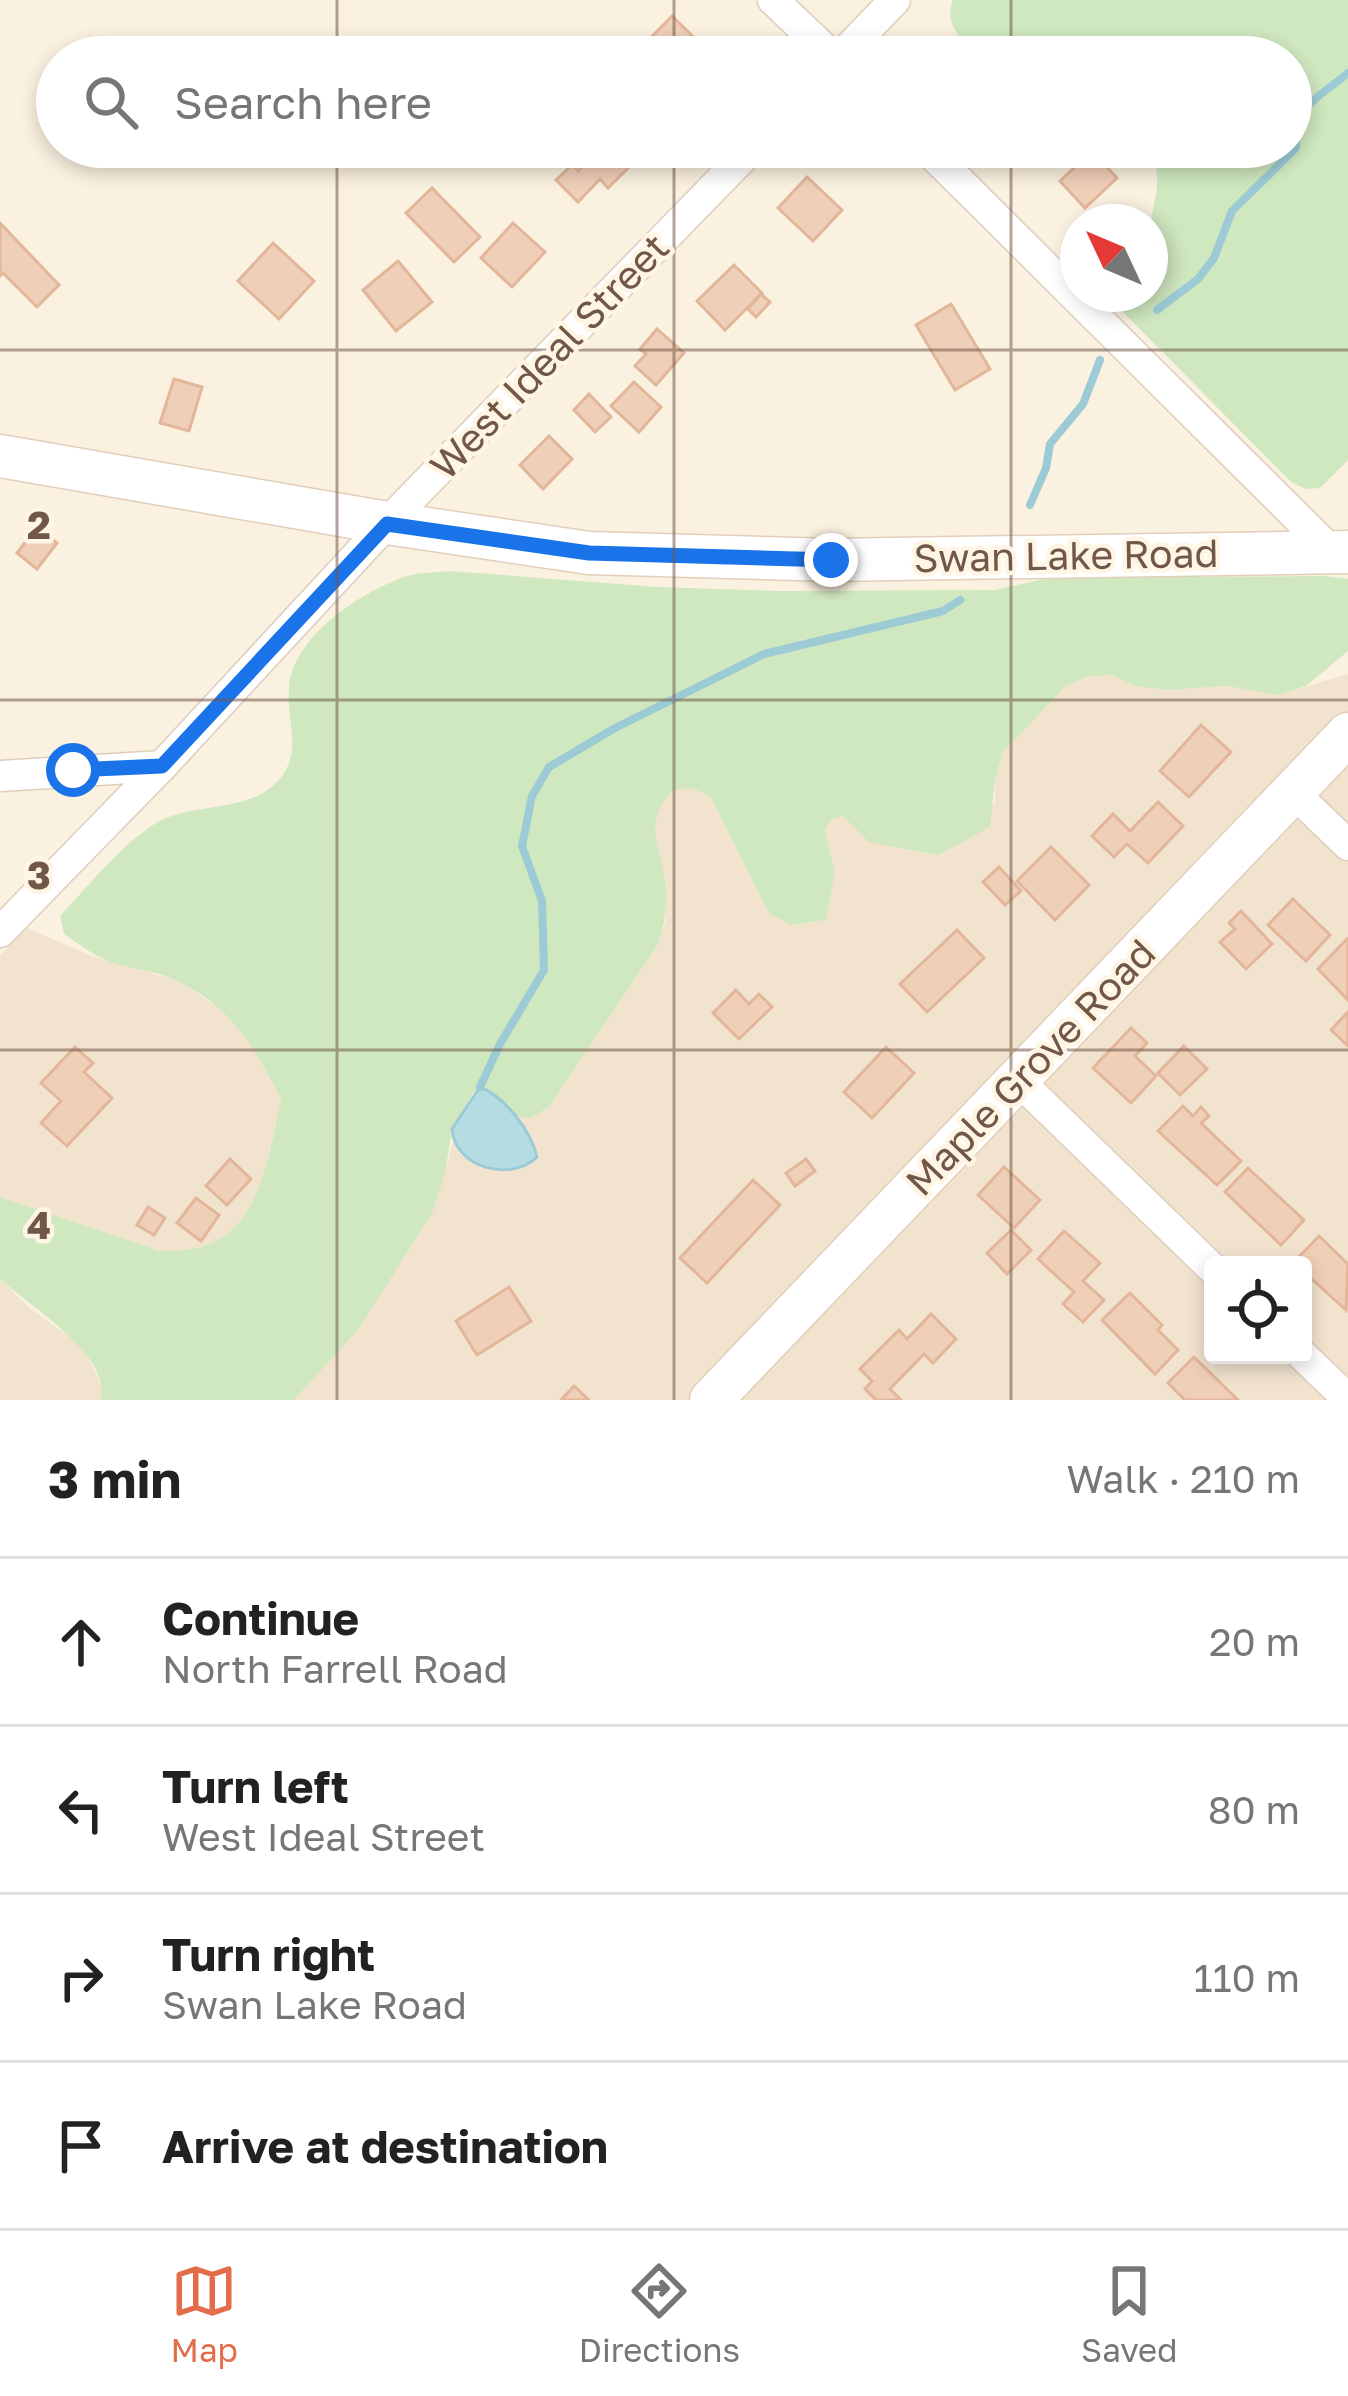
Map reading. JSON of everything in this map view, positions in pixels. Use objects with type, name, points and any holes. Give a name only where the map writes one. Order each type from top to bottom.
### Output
[{"type":"street","points":[[773,0],[813,36]]},
{"type":"street","points":[[858,36],[895,0]]},
{"type":"street","name":"West Ideal Street","points":[[0,932],[733,168]]},
{"type":"street","points":[[947,168],[1339,551]]},
{"type":"street","name":"Swan Lake Road","points":[[0,456],[387,524],[566,550],[831,560],[1339,551]]},
{"type":"street","name":"Maple Grove Road","points":[[711,1400],[1348,734]]},
{"type":"street","points":[[0,776],[162,766]]},
{"type":"street","points":[[1293,792],[1348,845]]},
{"type":"street","points":[[1018,1080],[1204,1260]]},
{"type":"street","points":[[1311,1364],[1348,1399]]},
{"type":"shaded area","points":[[1348,674],[1348,1400],[294,1400],[358,1330],[445,1174],[453,1141],[461,1156],[515,1170],[529,1135],[513,1116],[531,1118],[549,1107],[657,946],[665,923],[666,885],[654,834],[657,806],[672,789],[689,788],[710,796],[753,880],[791,925],[825,920],[835,872],[825,829],[831,820],[843,815],[858,827],[995,803],[995,779],[1003,752],[1066,686],[1086,677],[1112,675],[1135,686],[1166,690],[1227,686],[1278,695]]},
{"type":"shaded area","points":[[27,928],[94,957],[180,981],[219,1009],[253,1043],[281,1099],[259,1196],[235,1228],[212,1245],[181,1253],[160,1251],[0,1197],[0,955]]},
{"type":"shaded area","points":[[0,1279],[31,1309],[81,1345],[103,1391],[100,1400],[0,1400]]},
{"type":"green space","points":[[953,0],[1348,0],[1348,460],[1320,488],[1306,489],[1291,482],[1123,312],[1168,312],[1168,204],[1154,204],[1155,168],[1312,168],[1312,36],[960,36],[951,18]]},
{"type":"green space","points":[[450,571],[780,591],[995,590],[1048,578],[1325,576],[1348,579],[1348,651],[1306,686],[1278,695],[1227,686],[1166,690],[1135,686],[1112,675],[1086,677],[1066,686],[1003,752],[990,827],[938,855],[869,842],[843,816],[831,820],[825,830],[835,872],[826,920],[791,925],[769,913],[710,796],[690,788],[672,790],[662,803],[655,827],[666,897],[657,946],[549,1107],[531,1118],[513,1116],[495,1095],[474,1092],[452,1129],[445,1174],[432,1213],[358,1330],[294,1400],[100,1400],[101,1384],[82,1350],[0,1279],[0,1197],[160,1251],[193,1249],[218,1240],[251,1205],[269,1155],[281,1099],[251,1047],[213,1003],[170,978],[94,954],[64,934],[60,916],[116,856],[153,825],[182,813],[248,800],[275,784],[292,750],[289,688],[302,651],[331,619],[387,584],[415,574]]},
{"type":"water","points":[[480,1087],[499,1098],[523,1126],[537,1157],[526,1165],[500,1170],[486,1167],[463,1154],[455,1143],[452,1129]]},
{"type":"building","points":[[672,16],[692,36],[652,36]]},
{"type":"building","points":[[569,168],[628,168],[608,188],[600,179],[578,202],[556,180]]},
{"type":"building","points":[[1074,168],[1108,168],[1117,178],[1089,204],[1081,204],[1060,181]]},
{"type":"building","points":[[807,177],[842,210],[813,241],[778,208]]},
{"type":"building","points":[[432,188],[480,237],[454,262],[406,213]]},
{"type":"building","points":[[0,223],[59,285],[37,307],[3,273],[0,276]]},
{"type":"building","points":[[513,223],[545,252],[512,287],[481,258]]},
{"type":"building","points":[[273,243],[314,281],[279,319],[238,281]]},
{"type":"building","points":[[398,261],[432,302],[396,331],[363,290]]},
{"type":"building","points":[[734,265],[762,293],[725,330],[697,301]]},
{"type":"building","points":[[761,294],[770,302],[756,317],[748,309]]},
{"type":"building","points":[[951,304],[990,369],[955,390],[916,325]]},
{"type":"building","points":[[657,329],[684,353],[656,385],[635,366],[646,354],[640,349]]},
{"type":"building","points":[[174,379],[202,387],[189,431],[160,423]]},
{"type":"building","points":[[634,382],[661,407],[639,432],[611,406]]},
{"type":"building","points":[[589,394],[611,417],[595,432],[574,410]]},
{"type":"building","points":[[549,436],[572,459],[543,489],[520,465]]},
{"type":"building","points":[[37,527],[57,543],[37,569],[17,553]]},
{"type":"building","points":[[1201,725],[1231,752],[1189,797],[1160,771]]},
{"type":"building","points":[[1158,802],[1183,826],[1148,863],[1127,844],[1114,857],[1092,836],[1113,814],[1130,831]]},
{"type":"building","points":[[1051,847],[1089,885],[1055,920],[1017,881]]},
{"type":"building","points":[[999,867],[1021,891],[1005,905],[983,882]]},
{"type":"building","points":[[1293,899],[1330,935],[1306,961],[1268,925]]},
{"type":"building","points":[[1241,911],[1272,944],[1246,969],[1220,942],[1235,929],[1229,923]]},
{"type":"building","points":[[957,930],[984,958],[927,1012],[900,984]]},
{"type":"building","points":[[1348,940],[1348,1000],[1318,969]]},
{"type":"building","points":[[736,990],[749,1004],[759,994],[772,1007],[739,1039],[713,1013]]},
{"type":"building","points":[[1348,1012],[1348,1046],[1331,1030]]},
{"type":"building","points":[[1131,1028],[1147,1043],[1135,1056],[1156,1076],[1131,1103],[1093,1068]]},
{"type":"building","points":[[1184,1046],[1207,1069],[1180,1095],[1158,1073]]},
{"type":"building","points":[[75,1047],[93,1063],[84,1072],[112,1098],[67,1146],[41,1123],[61,1101],[41,1083]]},
{"type":"building","points":[[886,1047],[914,1073],[872,1118],[844,1092]]},
{"type":"building","points":[[1183,1106],[1193,1116],[1201,1107],[1209,1116],[1201,1123],[1241,1161],[1217,1185],[1158,1131]]},
{"type":"building","points":[[230,1159],[251,1179],[227,1205],[206,1186]]},
{"type":"building","points":[[806,1159],[815,1171],[795,1186],[786,1173]]},
{"type":"building","points":[[1004,1167],[1040,1200],[1014,1228],[978,1195]]},
{"type":"building","points":[[1248,1168],[1304,1220],[1281,1245],[1225,1192]]},
{"type":"building","points":[[753,1180],[780,1205],[707,1283],[680,1258]]},
{"type":"building","points":[[196,1198],[219,1215],[201,1241],[177,1223]]},
{"type":"building","points":[[148,1207],[165,1218],[154,1235],[137,1225]]},
{"type":"building","points":[[1011,1230],[1031,1250],[1007,1274],[987,1253]]},
{"type":"building","points":[[1064,1231],[1100,1263],[1083,1281],[1104,1300],[1083,1322],[1063,1304],[1074,1292],[1038,1259]]},
{"type":"building","points":[[1319,1236],[1348,1264],[1346,1310],[1312,1279],[1312,1256],[1300,1256]]},
{"type":"building","points":[[509,1287],[531,1321],[477,1355],[456,1321]]},
{"type":"building","points":[[1130,1293],[1162,1325],[1158,1330],[1178,1350],[1155,1374],[1102,1320]]},
{"type":"building","points":[[931,1314],[956,1339],[933,1363],[924,1354],[890,1389],[901,1400],[876,1400],[865,1389],[872,1381],[860,1369],[899,1330],[907,1339]]},
{"type":"building","points":[[1194,1357],[1238,1400],[1185,1400],[1168,1383]]},
{"type":"building","points":[[574,1386],[589,1400],[561,1400]]},
{"type":"waterway","points":[[1312,102],[1348,73]]},
{"type":"waterway","points":[[1168,302],[1198,279],[1214,258],[1232,211],[1276,168]]},
{"type":"waterway","points":[[1030,505],[1046,468],[1050,444],[1083,404],[1100,360]]},
{"type":"waterway","points":[[480,1087],[544,970],[542,901],[522,846],[532,796],[549,767],[615,728],[764,654],[943,611],[960,600]]},
{"type":"route","points":[[73,770],[162,766],[387,524],[589,553],[831,560]]}]
